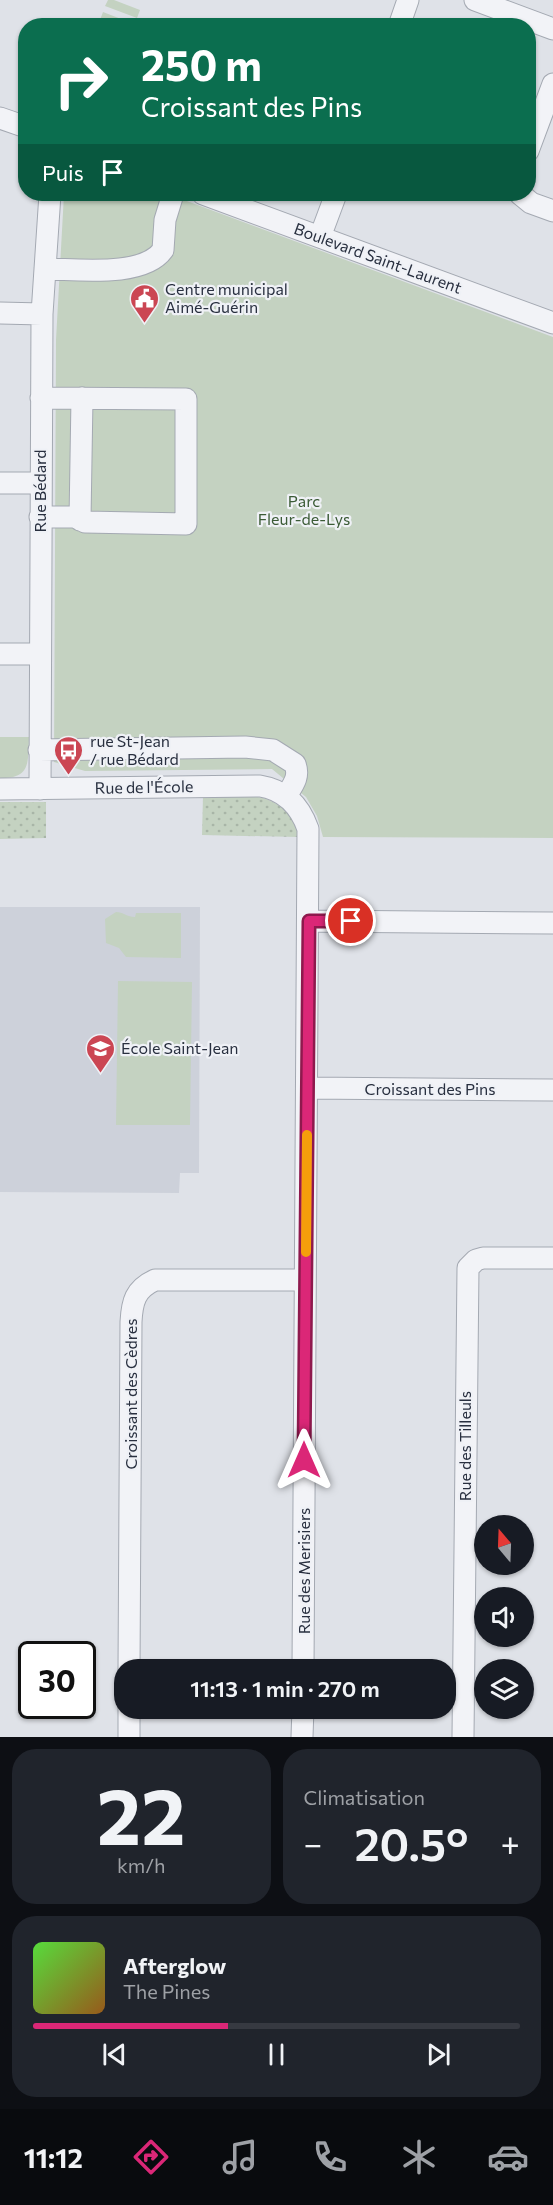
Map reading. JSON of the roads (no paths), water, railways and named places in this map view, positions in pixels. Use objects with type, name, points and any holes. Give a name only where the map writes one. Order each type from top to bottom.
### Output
[{"type":"street","points":[[402,18],[408,0]]},
{"type":"street","points":[[476,0],[524,18]]},
{"type":"street","points":[[536,23],[553,29]]},
{"type":"street","points":[[536,130],[553,84]]},
{"type":"street","points":[[0,118],[18,125]]},
{"type":"street","name":"Rue Bédard","points":[[40,789],[42,314],[50,201]]},
{"type":"street","points":[[45,269],[122,269],[154,259],[163,250],[165,220],[171,201]]},
{"type":"street","name":"Boulevard Saint-Laurent","points":[[222,201],[553,322]]},
{"type":"street","points":[[320,237],[333,201]]},
{"type":"street","points":[[529,201],[553,211]]},
{"type":"street","points":[[0,313],[42,314]]},
{"type":"street","points":[[40,517],[75,517],[85,522],[186,524],[186,399],[41,398]]},
{"type":"street","points":[[80,520],[82,398]]},
{"type":"street","points":[[0,483],[40,483]]},
{"type":"street","points":[[0,654],[39,654]]},
{"type":"street","points":[[39,750],[245,747],[273,750],[295,764],[297,769],[296,781],[286,796]]},
{"type":"street","name":"Rue de l'École","points":[[0,789],[260,786],[276,790],[286,796]]},
{"type":"street","name":"Rue des Merisiers","points":[[286,796],[299,808],[308,829],[303,1659]]},
{"type":"street","points":[[309,921],[553,923]]},
{"type":"street","name":"Croissant des Pins","points":[[307,1088],[553,1090]]},
{"type":"street","name":"Rue des Tilleuls","points":[[463,1737],[466,1282],[468,1269],[476,1260],[488,1257],[553,1258]]},
{"type":"street","name":"Croissant des Cèdres","points":[[129,1659],[131,1334],[134,1298],[145,1284],[155,1280],[305,1280]]},
{"type":"street","points":[[129,1719],[129,1737]]},
{"type":"street","points":[[302,1737],[303,1719]]},
{"type":"place","name":"Centre municipal Aimé-Guérin","points":[[144,324]]},
{"type":"place","name":"rue St-Jean / rue Bédard","points":[[69,776]]},
{"type":"place","name":"École Saint-Jean","points":[[100,1074]]},
{"type":"park label","name":"Parc Fleur-de-Lys","points":[[304,510]]}]
